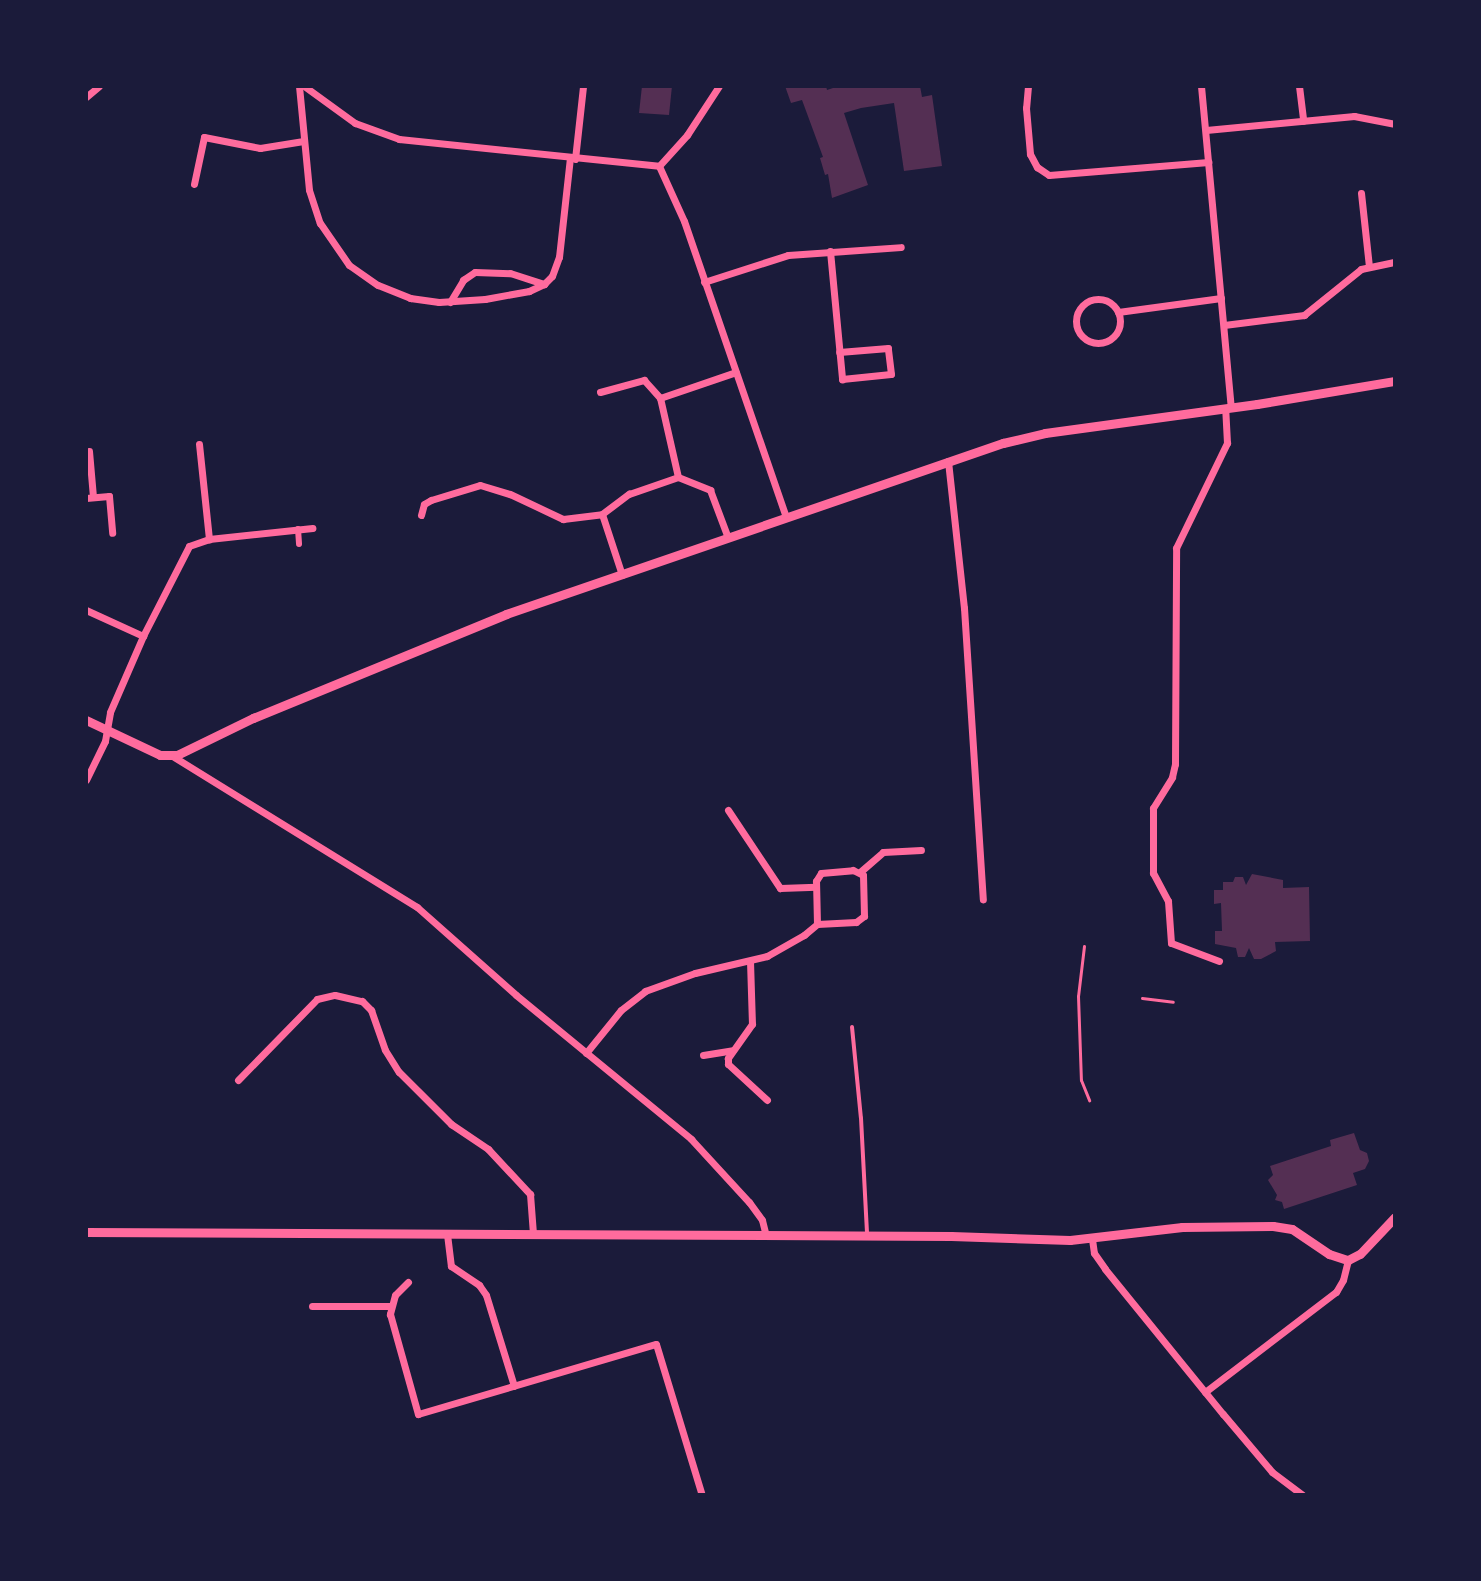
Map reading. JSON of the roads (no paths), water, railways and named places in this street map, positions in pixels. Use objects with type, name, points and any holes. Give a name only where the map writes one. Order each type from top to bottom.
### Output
[{"type":"street","points":[[86,97],[99,86]]},
{"type":"street","points":[[302,86],[303,141],[314,210],[338,253],[357,271],[389,290],[421,301],[450,302],[517,294],[544,284],[559,257],[583,86]]},
{"type":"street","points":[[302,86],[355,123],[388,137],[659,166]]},
{"type":"street","points":[[659,166],[687,135],[719,86]]},
{"type":"street","points":[[1028,86],[1026,108],[1030,154],[1037,167],[1049,175],[1208,162]]},
{"type":"street","points":[[1201,86],[1224,325],[1227,443],[1176,548],[1174,770],[1153,808],[1153,873],[1168,901],[1171,943],[1219,961]]},
{"type":"street","points":[[1299,86],[1303,121]]},
{"type":"street","points":[[1206,130],[1354,116],[1395,124]]},
{"type":"street","points":[[194,184],[204,137],[260,148],[303,141]]},
{"type":"street","points":[[659,166],[676,200],[786,518]]},
{"type":"street","points":[[1361,193],[1369,267]]},
{"type":"street","points":[[704,282],[778,257],[901,247]]},
{"type":"street","points":[[830,251],[839,352],[842,379],[891,374],[888,348],[839,352]]},
{"type":"street","points":[[1224,325],[1304,315],[1369,267],[1395,262]]},
{"type":"street","points":[[450,302],[463,280],[475,272],[510,273],[544,284]]},
{"type":"street","points":[[1118,312],[1221,298]]},
{"type":"street","points":[[1107,302],[1118,312],[1119,326],[1106,342],[1092,342],[1077,328],[1077,314],[1086,303],[1107,302]]},
{"type":"street","points":[[660,398],[736,372]]},
{"type":"street","points":[[600,392],[644,380],[660,398],[678,477]]},
{"type":"street","points":[[173,756],[253,718],[423,647],[948,461],[1045,433],[1395,381]]},
{"type":"street","points":[[199,444],[209,539]]},
{"type":"street","points":[[89,451],[89,498],[109,496],[112,533]]},
{"type":"street","points":[[948,461],[967,654],[983,899]]},
{"type":"street","points":[[421,515],[424,504],[431,500],[480,485],[502,491],[563,519],[602,514],[629,494],[678,477],[710,490],[728,538]]},
{"type":"street","points":[[602,514],[622,575]]},
{"type":"street","points":[[86,780],[105,741],[110,712],[143,636],[182,554],[189,546],[209,539],[312,528]]},
{"type":"street","points":[[298,529],[299,544]]},
{"type":"street","points":[[86,610],[143,636]]},
{"type":"street","points":[[86,720],[160,755],[173,756],[409,901],[707,1154],[756,1211],[766,1236]]},
{"type":"street","points":[[728,810],[780,888],[816,887]]},
{"type":"street","points":[[817,924],[818,876],[826,871],[860,872],[883,852],[921,850]]},
{"type":"street","points":[[586,1053],[621,1010],[645,991],[683,976],[750,961],[782,950],[817,924],[856,922],[864,916],[865,882],[860,872]]},
{"type":"street","points":[[750,961],[752,1024],[728,1058],[731,1070],[767,1100]]},
{"type":"street","points":[[238,1080],[317,999],[335,995],[362,1001],[371,1010],[385,1050],[399,1072],[451,1124],[488,1149],[530,1194],[533,1234]]},
{"type":"street","points":[[703,1055],[733,1050]]},
{"type":"street","points":[[86,1232],[1092,1239],[1182,1227],[1263,1225],[1292,1229],[1329,1254],[1348,1260],[1360,1254],[1393,1222]]},
{"type":"street","points":[[447,1234],[451,1266],[479,1285],[486,1295],[514,1386]]},
{"type":"street","points":[[1092,1239],[1094,1253],[1105,1269],[1205,1392],[1265,1465],[1302,1495]]},
{"type":"street","points":[[1205,1392],[1336,1292],[1348,1260]]},
{"type":"street","points":[[408,1282],[395,1295],[390,1306],[392,1327],[418,1414],[656,1344],[702,1495]]},
{"type":"street","points":[[312,1306],[390,1306]]},
{"type":"lane","points":[[852,1027],[861,1118],[867,1236]]}]
